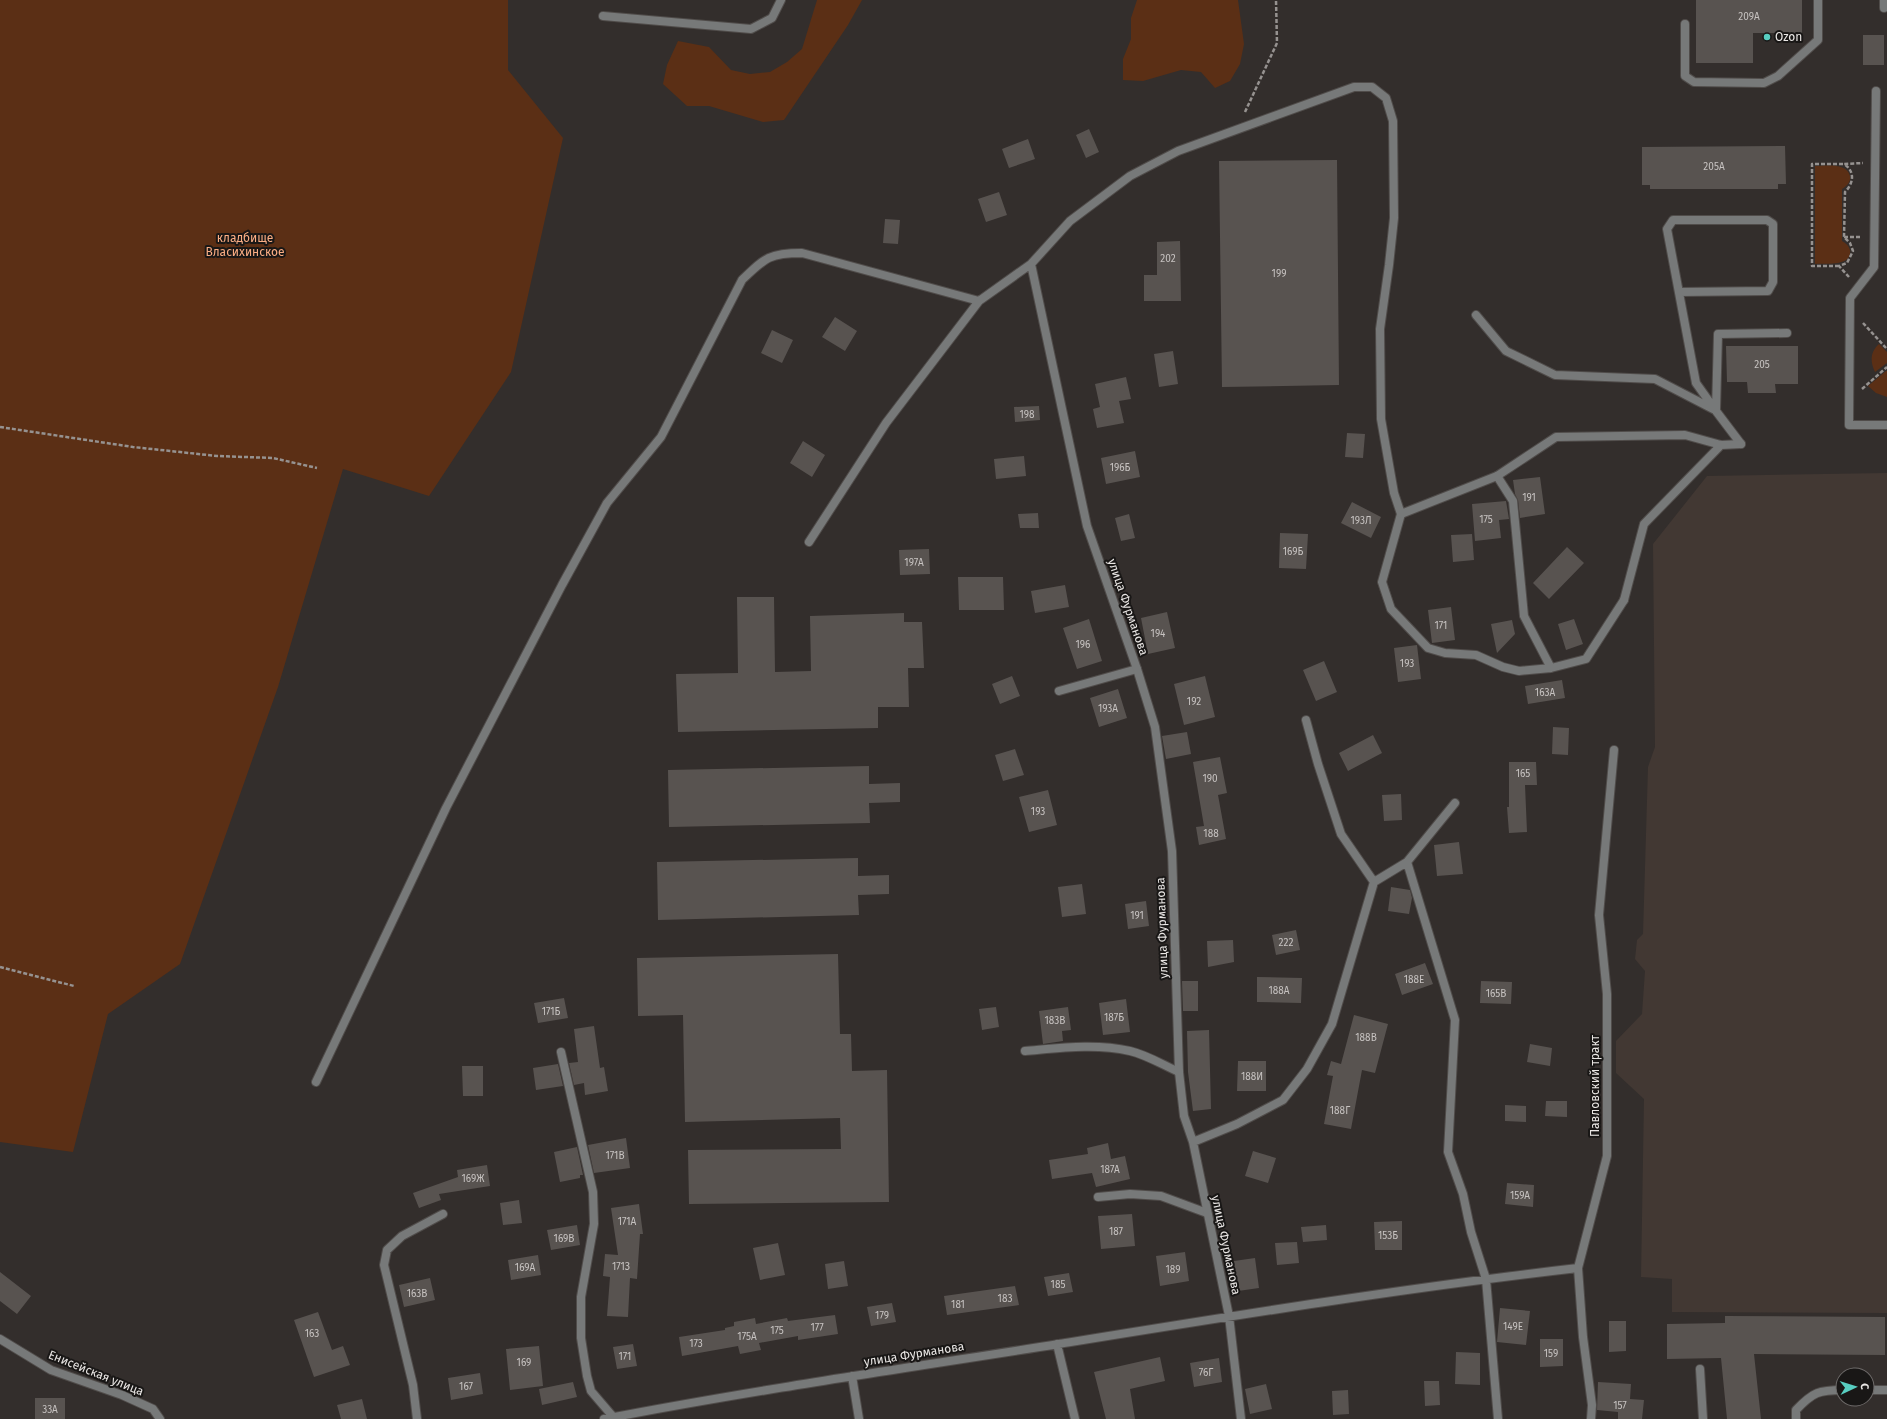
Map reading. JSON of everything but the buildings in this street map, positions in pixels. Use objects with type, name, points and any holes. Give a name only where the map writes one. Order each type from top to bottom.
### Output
[{"type":"street","points":[[603,16],[751,29],[772,18],[781,0]]},
{"type":"street","points":[[1685,24],[1685,76],[1694,82],[1764,83],[1778,76],[1818,40],[1818,0]]},
{"type":"street","points":[[808,542],[886,423],[979,301],[1031,264],[1070,221],[1130,176],[1178,151],[1354,87],[1372,87],[1386,98],[1393,121],[1394,218],[1380,329],[1381,419],[1394,493],[1402,514],[1382,582],[1391,609],[1428,648],[1445,653],[1476,654],[1503,667],[1519,671],[1551,668],[1586,659],[1624,600],[1644,524],[1721,445]]},
{"type":"street","points":[[1876,91],[1874,267],[1850,298],[1849,425],[1887,425]]},
{"type":"street","points":[[1402,514],[1497,476],[1556,437],[1685,435],[1721,445],[1741,444],[1696,383],[1667,229],[1673,220],[1767,220],[1773,224],[1773,282],[1768,291],[1679,292]]},
{"type":"street","points":[[316,1082],[446,808],[562,585],[607,503],[661,437],[742,280],[762,260],[773,255],[783,253],[802,253],[979,301]]},
{"type":"street","name":"улица Фурманова","points":[[1031,264],[1087,526],[1137,669],[1155,727],[1172,851],[1179,1072],[1184,1116],[1193,1142],[1229,1316]]},
{"type":"street","points":[[1476,315],[1506,351],[1555,375],[1655,379],[1716,411]]},
{"type":"street","points":[[1716,411],[1718,334],[1786,333]]},
{"type":"street","points":[[1497,476],[1513,501],[1524,616],[1551,668]]},
{"type":"street","points":[[1059,691],[1137,669]]},
{"type":"street","points":[[1306,720],[1318,764],[1341,834],[1374,882]]},
{"type":"street","name":"Павловский тракт","points":[[1591,1419],[1592,1405],[1583,1337],[1578,1268],[1608,1156],[1607,994],[1600,915],[1614,750]]},
{"type":"street","points":[[1193,1142],[1237,1124],[1283,1100],[1307,1069],[1332,1024],[1374,882],[1407,862],[1455,803]]},
{"type":"street","points":[[1407,862],[1455,1020],[1448,1152],[1464,1194],[1471,1232],[1486,1279],[1498,1419]]},
{"type":"street","points":[[1025,1051],[1081,1046],[1108,1047],[1131,1051],[1179,1072]]},
{"type":"street","points":[[561,1052],[593,1192],[594,1224],[581,1297],[581,1338],[586,1376],[591,1391],[614,1418]]},
{"type":"street","points":[[1098,1197],[1130,1194],[1161,1196],[1207,1213]]},
{"type":"street","points":[[418,1419],[413,1385],[384,1265],[387,1250],[402,1236],[443,1214]]},
{"type":"street","name":"улица Фурманова","points":[[604,1419],[852,1376],[1229,1316],[1486,1279],[1578,1268]]},
{"type":"street","points":[[1229,1316],[1241,1419]]},
{"type":"street","name":"Енисейская улица","points":[[0,1339],[51,1370],[122,1395],[153,1409],[160,1419]]},
{"type":"street","points":[[1057,1344],[1075,1419]]},
{"type":"street","points":[[1700,1369],[1703,1419]]},
{"type":"street","points":[[852,1376],[859,1419]]},
{"type":"street","points":[[1796,1419],[1796,1410],[1809,1396],[1825,1390],[1835,1390]]},
{"type":"street","points":[[1875,1390],[1887,1390]]},
{"type":"path","points":[[1238,129],[1277,43],[1276,0]]},
{"type":"path","points":[[1844,164],[1848,167],[1852,177],[1849,188],[1845,192],[1844,237],[1850,243],[1853,251],[1847,263],[1839,266],[1812,266],[1812,164],[1875,162]]},
{"type":"path","points":[[1844,237],[1874,237]]},
{"type":"path","points":[[1839,266],[1858,288]]},
{"type":"path","points":[[1850,310],[1887,349]]},
{"type":"path","points":[[1850,401],[1887,367]]},
{"type":"path","points":[[0,427],[140,448],[217,456],[273,458],[317,468]]},
{"type":"path","points":[[0,967],[74,986]]},
{"type":"shaded area","points":[[1887,473],[1887,1313],[1672,1312],[1672,1279],[1641,1277],[1644,1099],[1616,1073],[1616,1041],[1642,1014],[1645,971],[1635,959],[1637,940],[1643,934],[1648,767],[1655,747],[1653,544],[1707,476]]},
{"type":"green space","name":"кладбище Власихинское","points":[[0,0],[508,0],[508,70],[563,138],[511,372],[429,496],[343,469],[278,687],[180,964],[108,1014],[73,1152],[0,1142]]},
{"type":"green space","points":[[817,0],[862,0],[848,25],[784,120],[763,122],[709,106],[687,106],[663,84],[667,65],[678,41],[709,47],[731,70],[750,74],[770,72],[787,62],[802,49]]},
{"type":"green space","points":[[1137,0],[1238,0],[1244,44],[1240,64],[1230,81],[1215,88],[1201,72],[1181,70],[1143,81],[1123,80],[1123,59],[1131,39],[1131,18]]},
{"type":"green space","points":[[1830,165],[1840,167],[1845,169],[1850,176],[1848,184],[1842,189],[1842,241],[1849,247],[1850,250],[1850,255],[1843,262],[1815,264],[1815,166]]},
{"type":"green space","points":[[1879,344],[1887,352],[1887,363],[1875,372],[1872,365],[1872,354]]},
{"type":"green space","points":[[1886,371],[1887,397],[1876,393],[1868,386]]},
{"type":"place","name":"Ozon","points":[[1767,37]]}]
